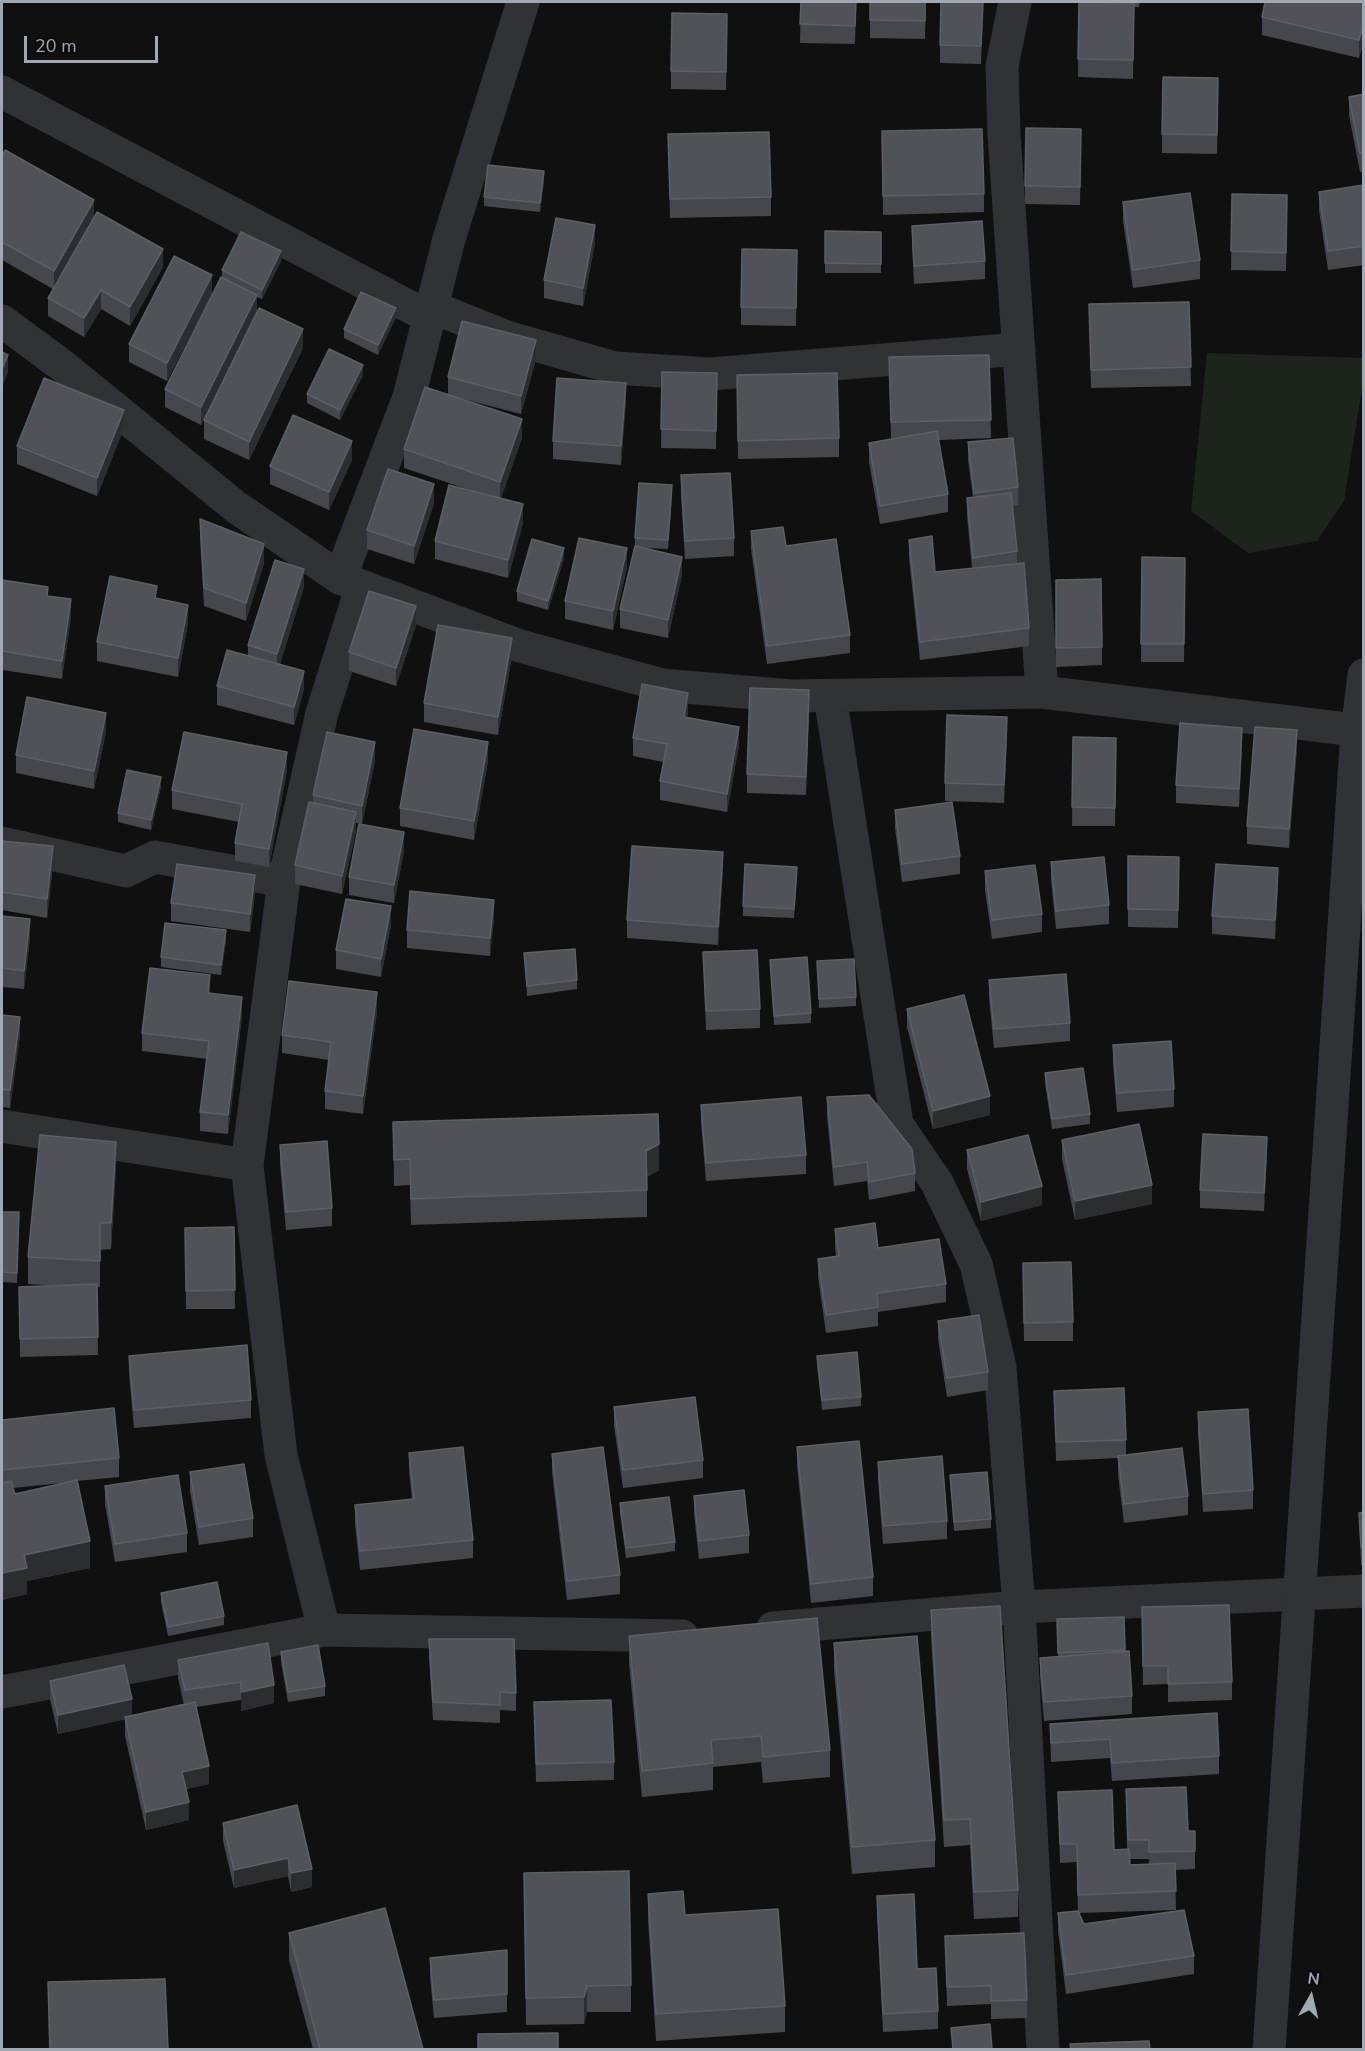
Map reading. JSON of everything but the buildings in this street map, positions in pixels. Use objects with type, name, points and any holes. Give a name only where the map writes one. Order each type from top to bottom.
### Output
[{"type":"street","points":[[324,1630],[281,1455],[247,1165],[284,881],[351,582],[409,397],[449,239],[523,2]]},
{"type":"street","points":[[1015,2],[1002,66],[1004,134],[1042,692]]},
{"type":"street","points":[[2,92],[430,312],[615,368],[710,374],[1019,349]]},
{"type":"street","points":[[2,321],[64,367],[236,507],[351,582],[520,646],[662,685],[791,696],[1042,692],[1360,731]]},
{"type":"street","points":[[1269,2049],[1298,1595],[1364,675]]},
{"type":"street","points":[[830,696],[897,1124],[937,1183],[976,1264],[1000,1367],[1018,1607],[1043,2049]]},
{"type":"street","points":[[2,843],[126,871],[155,857],[284,881]]},
{"type":"street","points":[[2,1126],[247,1165]]},
{"type":"street","points":[[749,1630],[1018,1607],[1364,1591]]},
{"type":"street","points":[[2,1692],[324,1630],[679,1636],[714,1633]]},
{"type":"shaded area","points":[[1207,353],[1363,358],[1363,383],[1344,501],[1317,541],[1248,553],[1191,511]]}]
